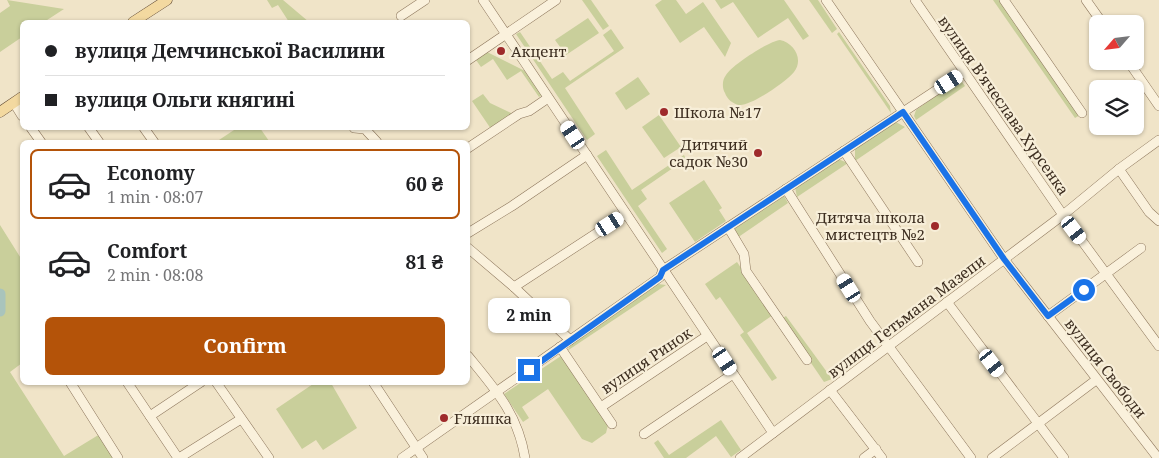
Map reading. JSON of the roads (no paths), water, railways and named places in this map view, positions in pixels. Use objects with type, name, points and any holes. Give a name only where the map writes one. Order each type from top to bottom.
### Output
[{"type":"main road","points":[[136,20],[167,0]]},
{"type":"main road","points":[[0,112],[18,100]]},
{"type":"street","points":[[401,16],[425,0]]},
{"type":"street","points":[[483,0],[773,433]]},
{"type":"street","points":[[470,59],[556,0]]},
{"type":"street","name":"вулиця Свободи","points":[[826,0],[1004,259],[1158,458]]},
{"type":"street","name":"вулиця Вʼячеслава Хурсенка","points":[[915,0],[1063,215],[1159,346]]},
{"type":"street","points":[[1004,0],[1082,113]]},
{"type":"street","points":[[1086,0],[1096,15]]},
{"type":"street","points":[[1134,70],[1159,106]]},
{"type":"street","points":[[402,458],[660,277],[663,270],[964,72]]},
{"type":"street","points":[[470,147],[519,114],[529,111],[548,98]]},
{"type":"street","points":[[32,130],[39,140]]},
{"type":"street","points":[[368,130],[375,140]]},
{"type":"street","name":"вулиця Гетьмана Мазепи","points":[[740,458],[1063,215],[1119,169],[1159,140]]},
{"type":"street","points":[[844,150],[918,262]]},
{"type":"street","points":[[470,231],[512,206],[587,155]]},
{"type":"street","points":[[1119,169],[1149,212],[1159,222]]},
{"type":"street","points":[[786,189],[888,346],[971,458]]},
{"type":"street","points":[[514,287],[626,214]]},
{"type":"street","points":[[728,227],[744,254],[746,271],[806,360]]},
{"type":"street","points":[[1048,316],[1141,248]]},
{"type":"street","points":[[470,250],[514,287],[570,340]]},
{"type":"street","points":[[947,302],[1064,458]]},
{"type":"street","name":"вулиця Ринок","points":[[600,407],[708,336]]},
{"type":"street","points":[[560,347],[612,424]]},
{"type":"street","points":[[470,358],[498,392],[515,419],[525,458]]},
{"type":"street","points":[[644,434],[733,374]]},
{"type":"street","points":[[992,458],[1096,380]]},
{"type":"street","points":[[72,385],[118,458]]},
{"type":"street","points":[[128,385],[178,458],[241,419]]},
{"type":"street","points":[[150,416],[196,385]]},
{"type":"street","points":[[218,385],[269,458]]},
{"type":"street","points":[[375,385],[423,458]]},
{"type":"street","points":[[830,390],[882,458]]},
{"type":"street","points":[[864,458],[876,449]]},
{"type":"waterway","points":[[0,294],[0,311]]},
{"type":"place","name":"Акцент","points":[[501,51]]},
{"type":"place","name":"Школа №17","points":[[664,112]]},
{"type":"place","name":"Дитячий садок №30","points":[[758,153]]},
{"type":"place","name":"Дитяча школа мистецтв №2","points":[[935,226]]},
{"type":"place","name":"Fляшка","points":[[444,418]]}]
